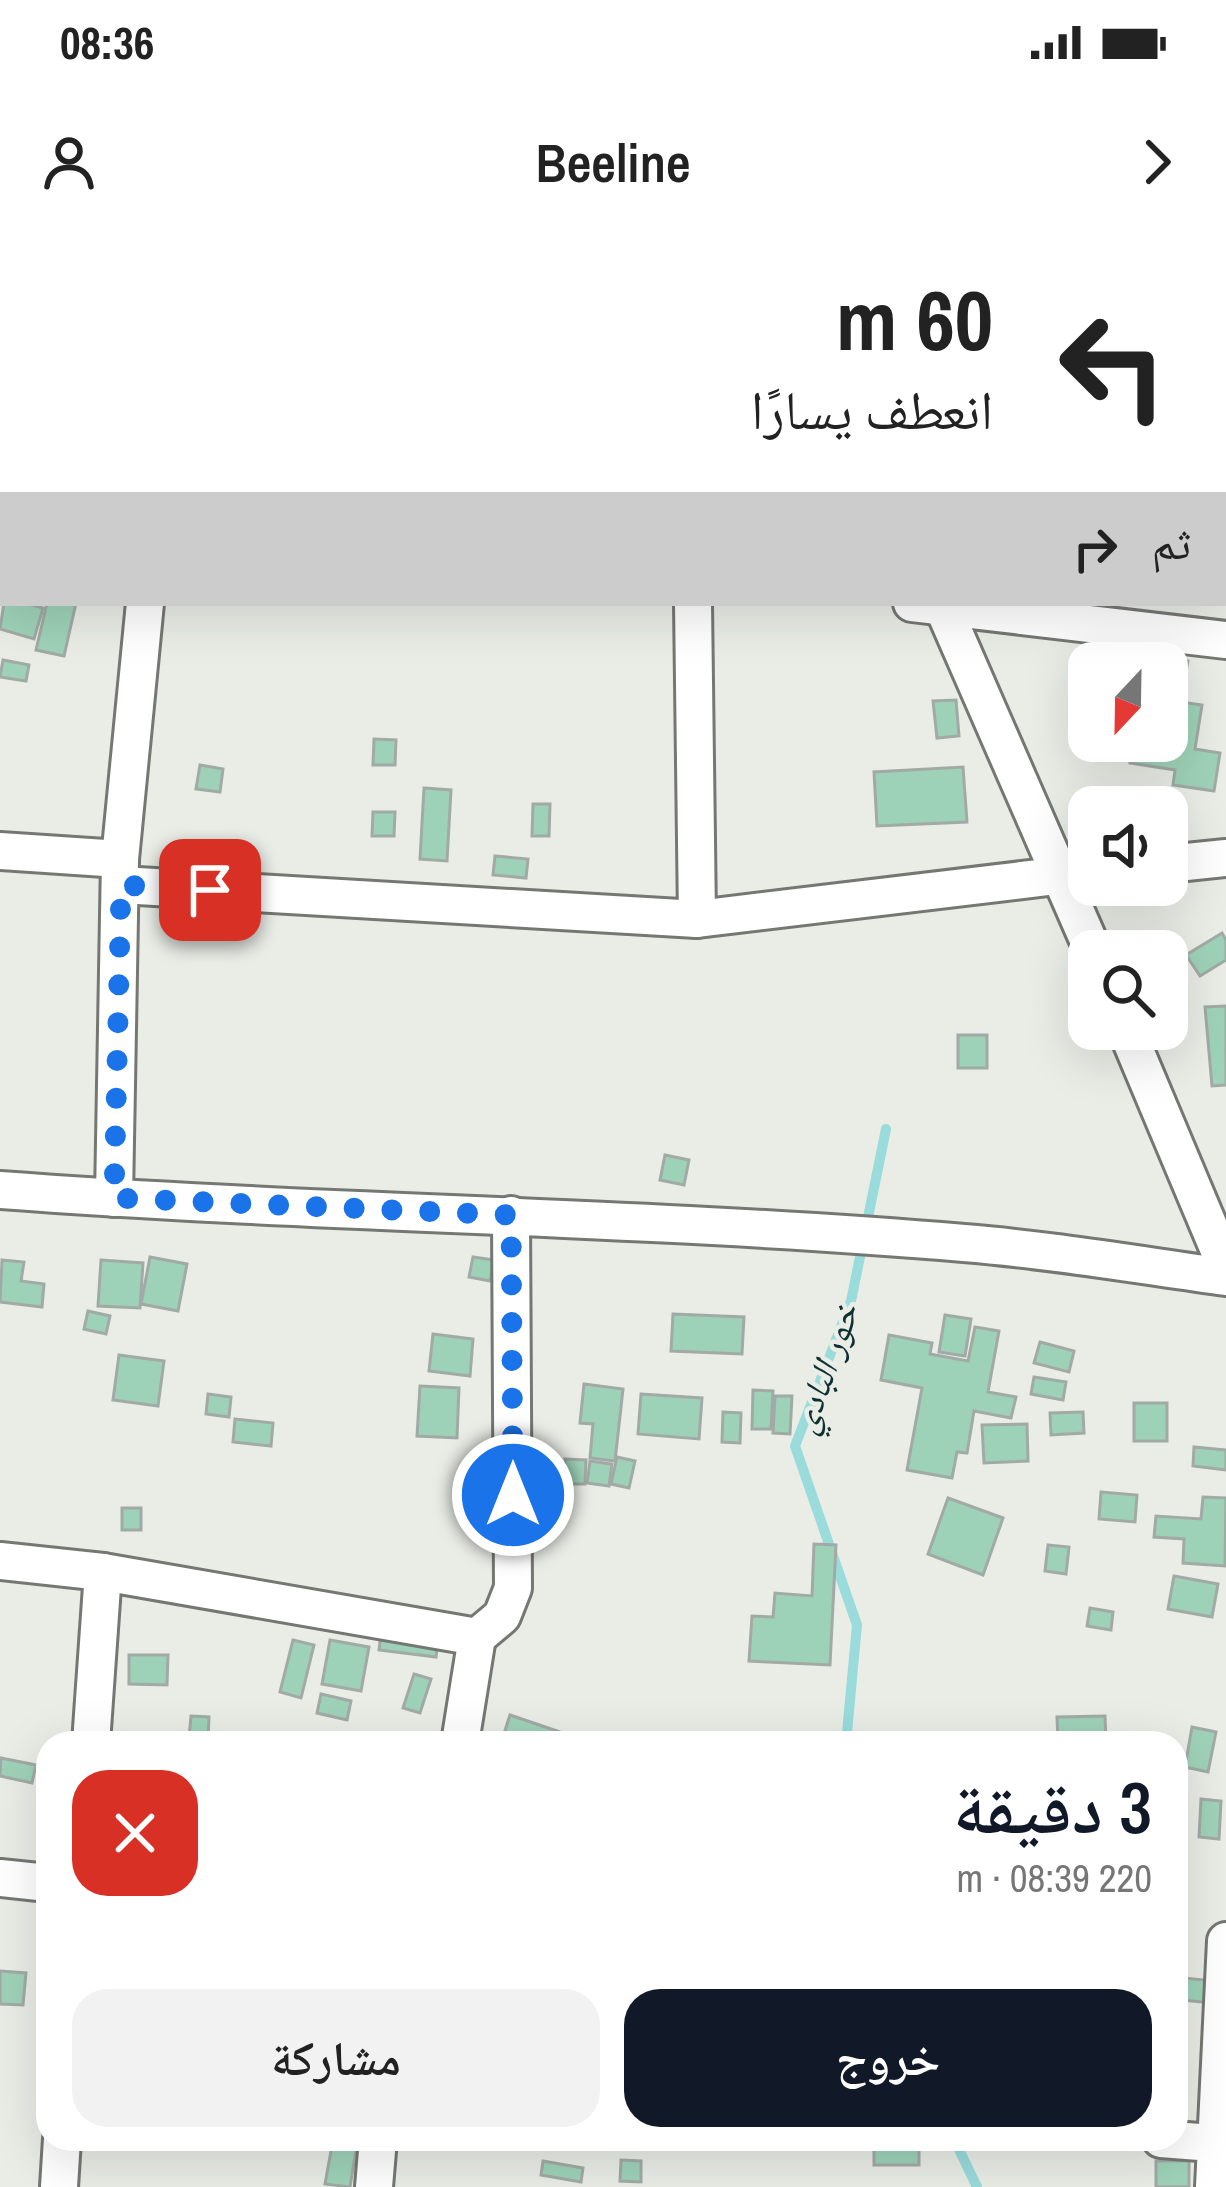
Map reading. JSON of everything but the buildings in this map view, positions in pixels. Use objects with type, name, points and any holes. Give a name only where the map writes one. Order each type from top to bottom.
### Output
[{"type":"street","points":[[114,1198],[121,872],[145,606]]},
{"type":"street","points":[[693,606],[697,919]]},
{"type":"street","points":[[929,606],[1068,861]]},
{"type":"street","points":[[946,606],[1110,615],[1226,640]]},
{"type":"street","points":[[0,851],[121,872],[697,919],[1068,875]]},
{"type":"street","points":[[1188,863],[1226,858]]},
{"type":"street","points":[[1135,1050],[1226,1267]]},
{"type":"street","points":[[0,1190],[968,1243],[1226,1276]]},
{"type":"street","points":[[462,1731],[477,1637],[502,1616],[513,1588],[511,1215]]},
{"type":"street","points":[[0,1562],[103,1572],[477,1637]]},
{"type":"street","points":[[92,1731],[103,1572]]},
{"type":"street","points":[[0,1878],[36,1882]]},
{"type":"street","points":[[1214,2187],[1221,2144],[1226,1941]]},
{"type":"street","points":[[1188,2141],[1221,2144]]},
{"type":"street","points":[[58,2187],[61,2151]]},
{"type":"street","points":[[374,2187],[377,2151]]},
{"type":"waterway","name":"خور البادي","points":[[847,1731],[857,1625],[795,1446],[851,1301],[886,1129]]},
{"type":"waterway","name":"خور البادي","points":[[960,2151],[977,2187]]},
{"type":"route","points":[[210,890],[121,885],[114,1198],[511,1215],[513,1495]]}]
